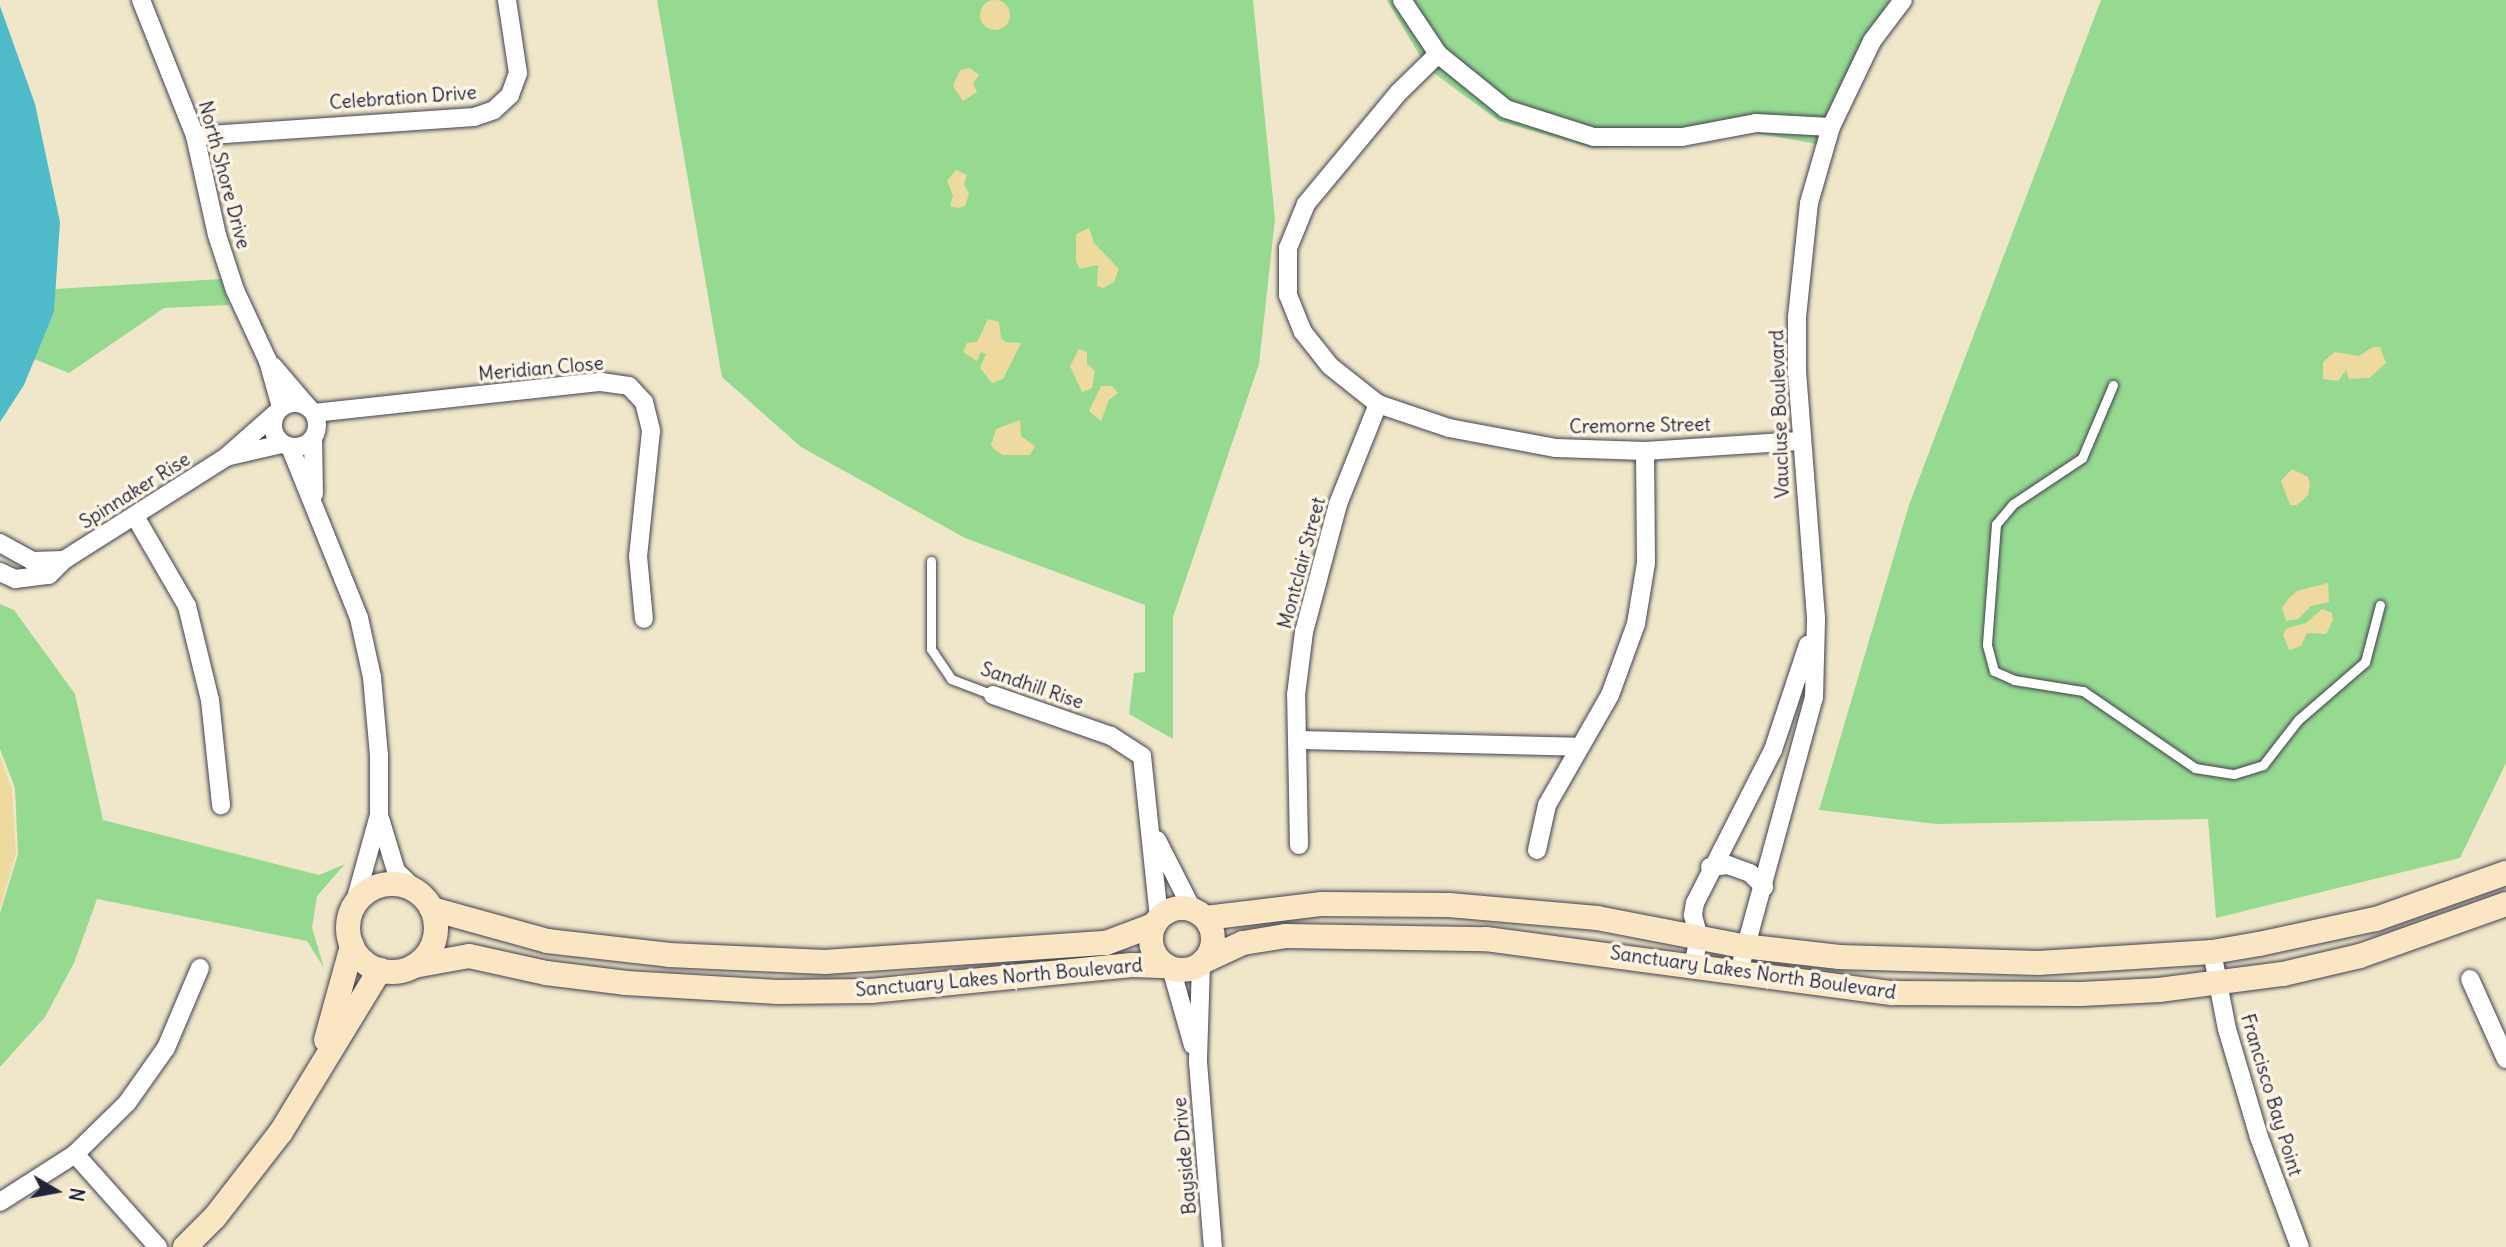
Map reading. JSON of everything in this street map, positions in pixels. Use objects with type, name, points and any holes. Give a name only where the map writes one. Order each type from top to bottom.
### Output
[{"type":"street","name":"North Shore Drive","points":[[141,0],[195,136],[217,235],[235,290],[268,361],[279,410]]},
{"type":"street","name":"Celebration Drive","points":[[195,136],[474,117],[494,110],[510,95],[518,73],[507,0]]},
{"type":"street","points":[[1402,0],[1438,54],[1506,109],[1594,138],[1682,137],[1756,123],[1831,127]]},
{"type":"street","name":"Vaucluse Boulevard","points":[[1738,975],[1743,946],[1763,887],[1814,697],[1816,618],[1800,441],[1797,317],[1809,203],[1831,127],[1872,41],[1903,0]]},
{"type":"street","name":"Cremorne Street","points":[[1438,54],[1399,92],[1306,204],[1288,248],[1288,295],[1303,332],[1330,366],[1378,404],[1449,428],[1556,448],[1645,451],[1800,441]]},
{"type":"street","name":"North Shore Drive","points":[[268,361],[311,410]]},
{"type":"street","name":"Meridian Close","points":[[311,410],[343,412],[591,383],[629,386],[644,402],[650,431],[638,556],[644,619]]},
{"type":"street","points":[[314,500],[315,434],[311,410],[295,402],[279,410],[274,433],[286,446],[314,500],[359,618],[372,677],[379,815],[396,871],[432,909],[436,922],[432,947],[414,966],[380,970],[358,957],[348,932],[379,815]]},
{"type":"street","name":"Montclair Street","points":[[1298,845],[1299,740],[1296,695],[1304,632],[1338,504],[1378,404]]},
{"type":"street","name":"Spinnaker Rise","points":[[0,572],[34,580],[49,575],[64,560],[136,518],[226,457],[279,410]]},
{"type":"street","name":"Meridian Close","points":[[315,434],[343,412]]},
{"type":"street","points":[[286,446],[303,446],[315,434]]},
{"type":"street","name":"Spinnaker Rise","points":[[226,457],[286,446]]},
{"type":"street","points":[[1537,850],[1547,805],[1610,695],[1636,624],[1646,563],[1645,451]]},
{"type":"street","points":[[136,518],[187,606],[210,700],[221,805]]},
{"type":"street","points":[[0,543],[32,561],[64,560]]},
{"type":"street","name":"Vaucluse Boulevard","points":[[1692,969],[1699,938],[1693,915],[1710,867],[1773,750],[1816,618]]},
{"type":"street","name":"Sandhill Rise","points":[[993,695],[1111,736],[1142,755],[1152,830],[1156,921]]},
{"type":"street","points":[[1299,740],[1579,747]]},
{"type":"street","name":"Sandhill Rise","points":[[1152,830],[1199,913]]},
{"type":"street","points":[[1710,867],[1728,865],[1750,873],[1763,887]]},
{"type":"street","name":"Sanctuary Lakes North Boulevard","points":[[1199,913],[1322,904],[1449,905],[1597,918],[1743,946],[1969,963],[2212,952],[2376,919],[2506,873]]},
{"type":"street","points":[[354,905],[363,894],[389,883],[416,890]]},
{"type":"street","name":"Sanctuary Lakes North Boulevard","points":[[1203,962],[1236,945],[1265,938],[1387,937],[1535,943],[1738,975],[1948,996],[2081,994],[2218,983],[2360,956],[2506,904]]},
{"type":"street","points":[[1175,908],[1199,913],[1213,935],[1203,962],[1192,969],[1169,967],[1151,943],[1156,921],[1175,908]]},
{"type":"street","name":"Sanctuary Lakes North Boulevard","points":[[432,909],[547,941],[669,955],[825,962],[1093,944],[1156,921]]},
{"type":"street","points":[[319,1065],[352,946]]},
{"type":"street","name":"Francisco Bay Point","points":[[2212,952],[2259,1137],[2300,1247]]},
{"type":"street","name":"Sanctuary Lakes North Boulevard","points":[[414,966],[469,956],[546,973],[626,984],[778,992],[871,991],[1132,964],[1169,967]]},
{"type":"street","name":"Bayside Drive","points":[[1203,962],[1198,1062],[1213,1247]]},
{"type":"street","name":"Bayside Drive","points":[[1169,967],[1198,1062]]},
{"type":"street","points":[[0,1202],[75,1154],[127,1103],[166,1048],[200,968]]},
{"type":"street","points":[[185,1247],[215,1217],[281,1132],[319,1065],[380,970]]},
{"type":"street","points":[[2470,979],[2506,1059]]},
{"type":"street","points":[[75,1154],[158,1247]]},
{"type":"lane","points":[[2113,385],[2082,458],[2013,504],[1996,524],[1987,645],[1994,671],[2014,680],[2083,691],[2195,768],[2234,774],[2263,765],[2298,720],[2359,669],[2368,652],[2380,605]]},
{"type":"lane","name":"Sandhill Rise","points":[[931,561],[931,649],[951,679],[993,695]]},
{"type":"green space","points":[[657,0],[1253,0],[1275,219],[1259,364],[1173,617],[1173,739],[1129,714],[1134,673],[1145,672],[1145,605],[965,538],[801,447],[722,377]]},
{"type":"green space","points":[[1387,0],[1903,0],[1823,145],[1755,133],[1684,144],[1592,148],[1499,121],[1427,68]]},
{"type":"green space","points":[[2101,0],[2506,0],[2506,763],[2460,858],[2216,918],[2208,819],[1936,824],[1819,810],[1909,505]]},
{"type":"green space","points":[[221,279],[229,305],[164,308],[69,373],[34,359],[54,312],[55,289]]},
{"type":"green space","points":[[0,604],[14,610],[75,694],[103,820],[319,875],[345,864],[317,896],[312,928],[324,968],[307,941],[97,899],[74,963],[45,1017],[0,1067],[0,913],[18,854],[15,788],[0,749]]},
{"type":"sand","points":[[995,0],[1006,4],[1010,15],[1006,26],[995,30],[984,26],[980,15],[984,4]]},
{"type":"sand","points":[[970,68],[979,75],[973,83],[977,92],[963,101],[953,86],[960,70]]},
{"type":"sand","points":[[956,170],[967,175],[964,184],[969,194],[965,206],[958,208],[950,206],[953,195],[947,181]]},
{"type":"sand","points":[[1089,228],[1094,243],[1119,269],[1114,282],[1103,288],[1097,286],[1098,265],[1080,269],[1076,261],[1076,234]]},
{"type":"sand","points":[[988,319],[999,322],[1001,338],[1006,342],[1021,343],[1003,379],[992,383],[980,368],[986,354],[981,352],[977,361],[963,352],[967,343],[977,342]]},
{"type":"sand","points":[[2373,347],[2380,347],[2386,363],[2369,378],[2349,379],[2346,370],[2338,381],[2323,379],[2323,362],[2335,352],[2359,356]]},
{"type":"sand","points":[[1079,349],[1087,352],[1087,364],[1095,371],[1092,388],[1082,392],[1070,366]]},
{"type":"sand","points":[[1101,386],[1112,386],[1118,393],[1109,400],[1101,421],[1089,411]]},
{"type":"sand","points":[[1020,420],[1021,436],[1035,446],[1030,455],[1003,455],[995,450],[991,445],[996,429]]},
{"type":"sand","points":[[2292,469],[2308,477],[2310,485],[2308,495],[2297,505],[2290,505],[2281,481]]},
{"type":"sand","points":[[2328,583],[2329,602],[2311,606],[2298,619],[2286,621],[2282,608],[2288,599],[2297,591]]},
{"type":"sand","points":[[2322,609],[2332,613],[2333,620],[2326,634],[2307,633],[2301,646],[2289,650],[2283,635],[2287,628],[2306,623]]},
{"type":"sand","points":[[0,756],[12,790],[16,854],[0,908]]},
{"type":"water","points":[[0,6],[35,104],[60,222],[54,312],[24,385],[0,422]]}]
